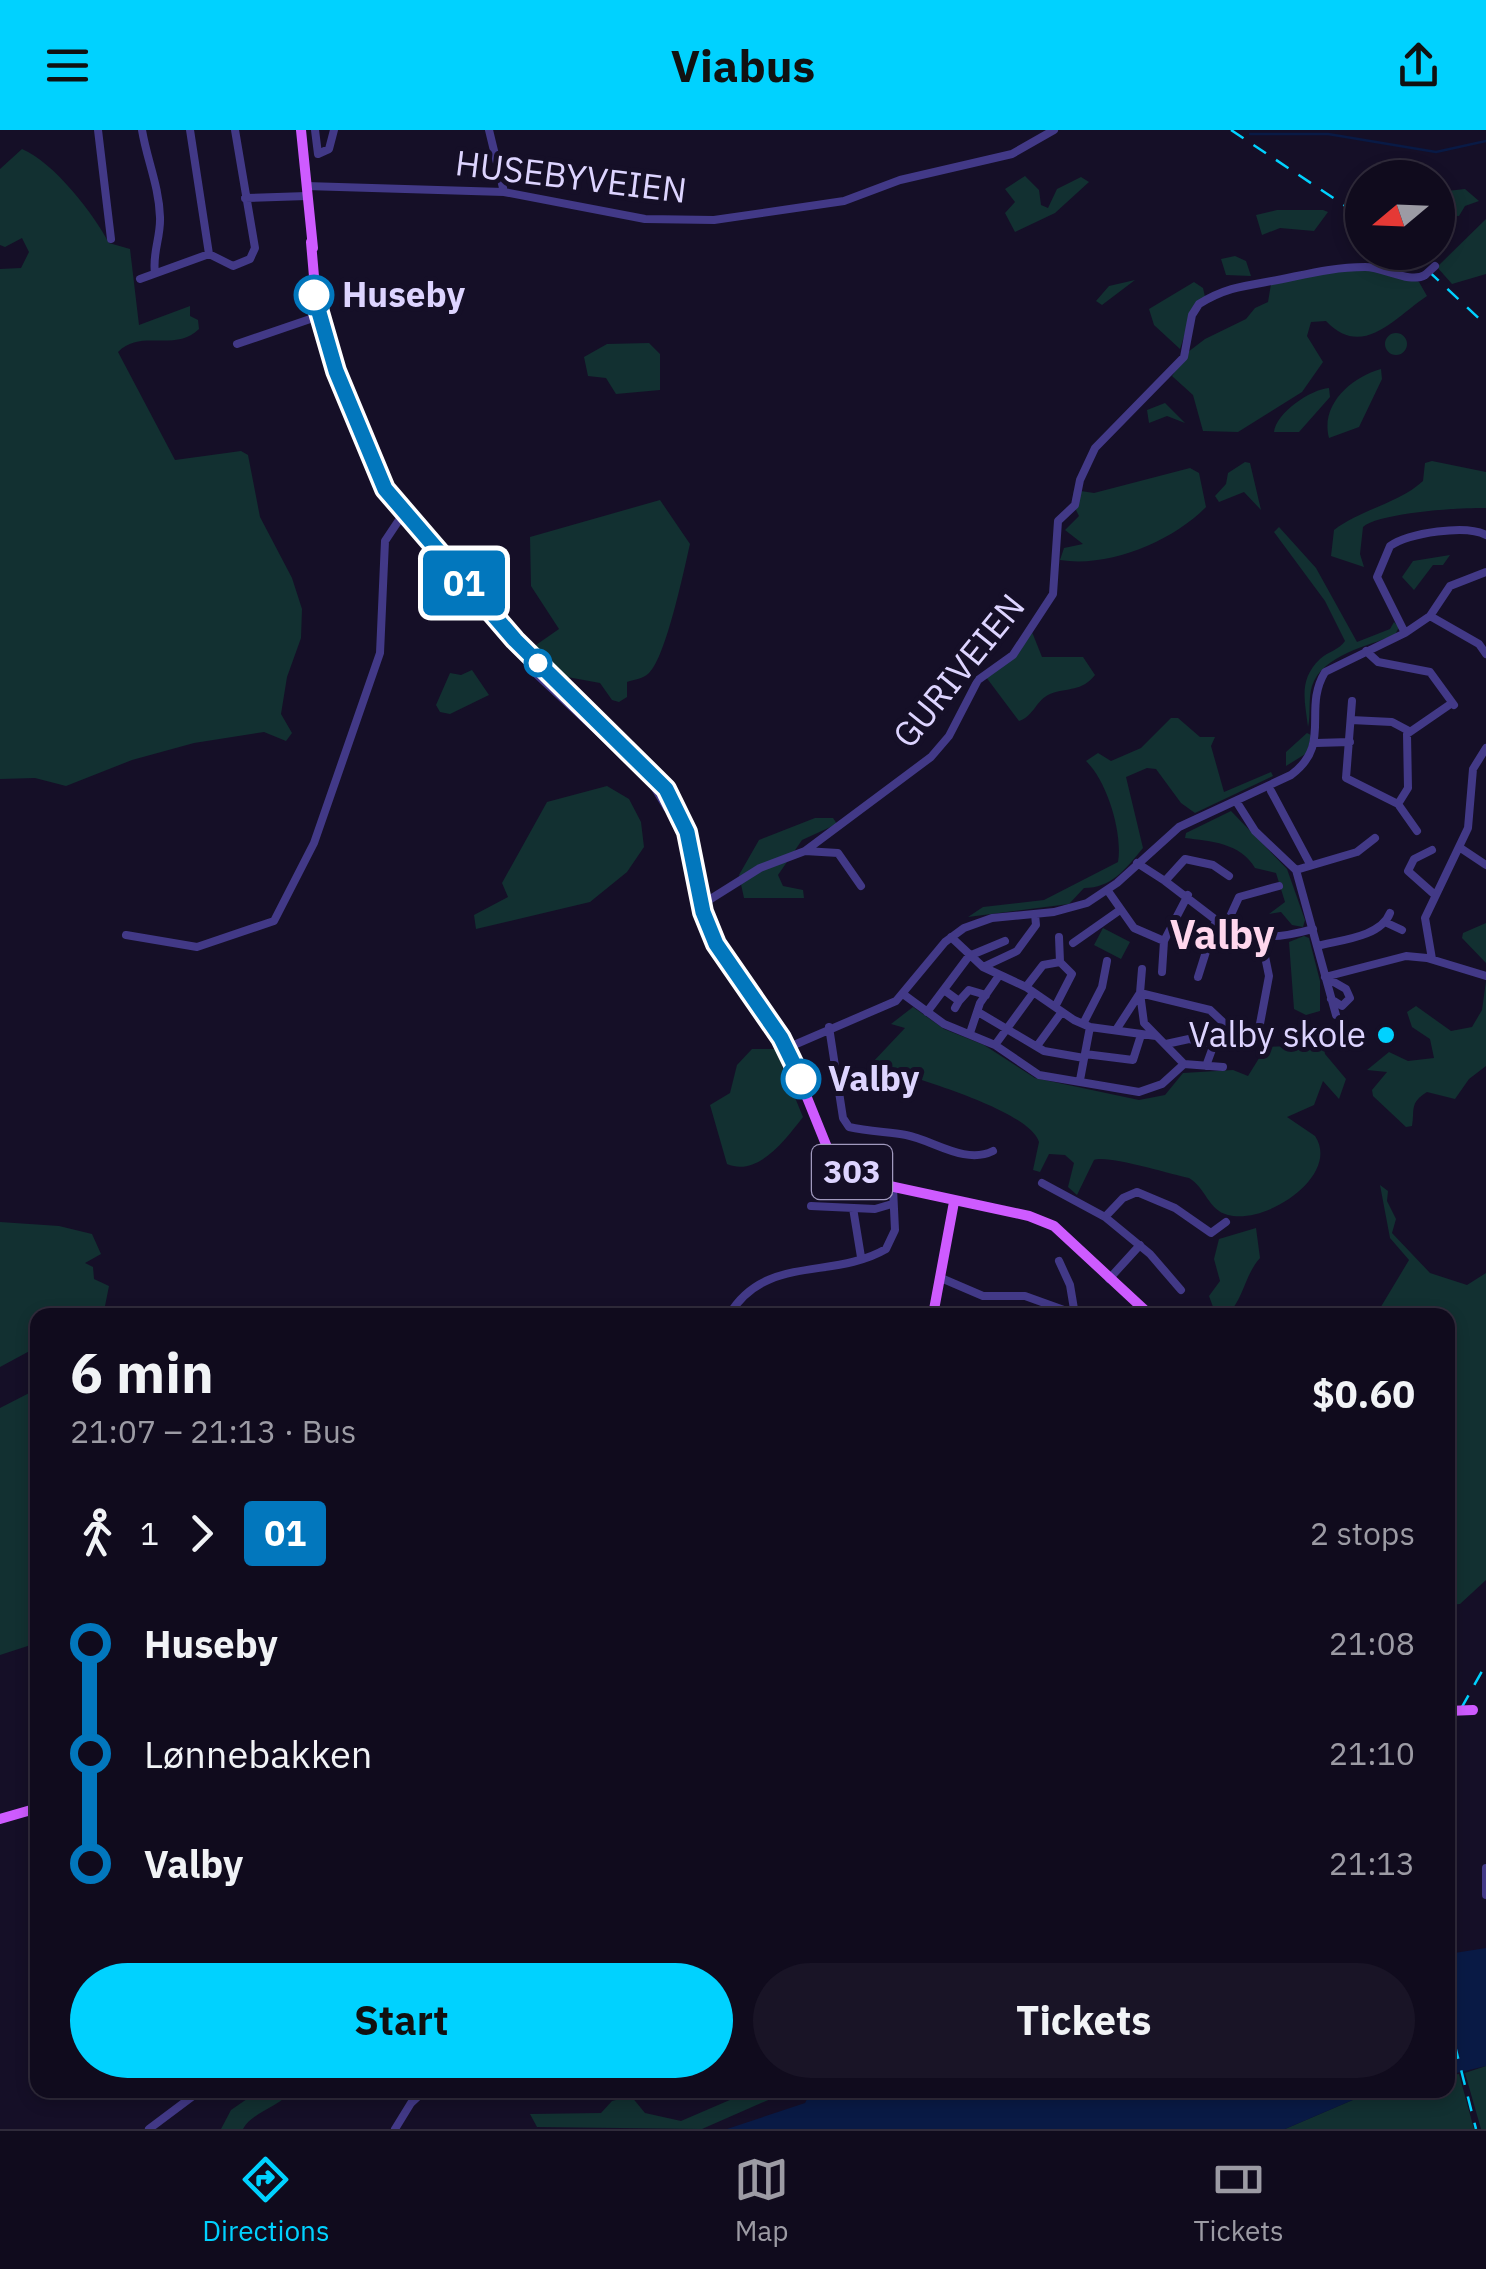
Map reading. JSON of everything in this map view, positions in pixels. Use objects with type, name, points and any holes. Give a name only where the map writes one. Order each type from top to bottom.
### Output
[{"type":"main road","name":"303","points":[[301,130],[319,316],[372,462],[403,514],[540,664],[648,767],[676,804],[702,905],[722,956],[787,1048],[830,1152],[852,1172],[894,1188],[1047,1222],[1068,1236],[1142,1308]]},
{"type":"main road","points":[[934,1308],[954,1202]]},
{"type":"main road","points":[[1455,1711],[1486,1710]]},
{"type":"main road","points":[[0,1820],[30,1811]]},
{"type":"street","points":[[98,130],[111,239]]},
{"type":"street","points":[[142,130],[156,172],[156,273]]},
{"type":"street","points":[[190,130],[208,254]]},
{"type":"street","points":[[140,279],[208,254],[233,266],[250,259],[254,248],[235,130]]},
{"type":"street","points":[[315,130],[318,154],[329,149],[334,130]]},
{"type":"street","points":[[489,130],[504,192]]},
{"type":"street","name":"HUSEBYVEIEN","points":[[245,198],[306,191],[504,192],[644,219],[761,216],[844,202],[900,180],[993,160],[1026,148],[1054,130]]},
{"type":"street","name":"GURIVEIEN","points":[[702,905],[760,868],[805,851],[931,757],[949,736],[978,680],[1018,649],[1053,594],[1058,521],[1075,506],[1091,453],[1179,363],[1199,304],[1244,282],[1269,282],[1314,269],[1345,268]]},
{"type":"street","name":"GURIVEIEN","points":[[1381,270],[1415,279],[1431,270]]},
{"type":"street","points":[[237,344],[319,316]]},
{"type":"street","points":[[126,935],[196,947],[268,926],[274,920],[314,843],[380,653],[385,541],[403,514]]},
{"type":"street","points":[[1406,634],[1377,577],[1390,546],[1428,535],[1475,531],[1486,535]]},
{"type":"street","points":[[787,1048],[884,1009],[903,994],[950,937],[985,920],[1070,909],[1108,891],[1180,827],[1291,775],[1306,764],[1316,743],[1317,686],[1325,672],[1406,634],[1430,616],[1450,586],[1486,572]]},
{"type":"street","points":[[1430,616],[1483,642],[1486,654]]},
{"type":"street","points":[[1366,651],[1378,662],[1430,672],[1454,704],[1409,730]]},
{"type":"street","points":[[1352,701],[1346,778],[1398,804],[1417,832]]},
{"type":"street","points":[[1351,720],[1392,722],[1409,730]]},
{"type":"street","points":[[1398,804],[1408,788],[1409,730]]},
{"type":"street","points":[[1316,743],[1350,742]]},
{"type":"street","points":[[1432,959],[1425,918],[1471,819],[1473,770],[1486,748]]},
{"type":"street","points":[[1270,791],[1310,864]]},
{"type":"street","points":[[1236,800],[1255,831],[1296,870],[1336,1015]]},
{"type":"street","points":[[1296,870],[1360,855],[1375,838]]},
{"type":"street","points":[[1459,847],[1486,865]]},
{"type":"street","points":[[1432,850],[1414,859],[1408,871],[1435,895]]},
{"type":"street","points":[[805,851],[838,853],[861,886]]},
{"type":"street","points":[[1165,881],[1185,859],[1213,865],[1230,876]]},
{"type":"street","points":[[1137,863],[1188,895],[1216,920],[1198,977]]},
{"type":"street","points":[[1279,886],[1239,897],[1228,914],[1233,925],[1260,936],[1286,936],[1313,929]]},
{"type":"street","points":[[1108,891],[1134,928],[1164,941]]},
{"type":"street","points":[[1162,972],[1164,941],[1188,895]]},
{"type":"street","points":[[1073,944],[1120,910]]},
{"type":"street","points":[[1386,922],[1390,912]]},
{"type":"street","points":[[982,967],[1016,951],[1036,925],[1035,914]]},
{"type":"street","points":[[1317,946],[1386,922],[1402,930]]},
{"type":"street","points":[[1166,1044],[1189,1039],[1231,1048],[1241,1038],[1252,1036],[1263,1015],[1269,976],[1260,936]]},
{"type":"street","points":[[950,937],[982,967],[1030,990],[1086,1026],[1156,1036]]},
{"type":"street","points":[[1037,1046],[1058,1010],[1072,974],[1060,962],[1059,937]]},
{"type":"street","points":[[927,1012],[969,956],[1004,941]]},
{"type":"street","points":[[1325,977],[1406,956],[1432,959],[1486,976]]},
{"type":"street","points":[[1080,1080],[1086,1026],[1107,961]]},
{"type":"street","points":[[995,1046],[1043,965],[1060,962]]},
{"type":"street","points":[[1142,969],[1142,1017],[1156,1036],[1184,1064],[1222,1067]]},
{"type":"street","points":[[970,1033],[998,977]]},
{"type":"street","points":[[1325,977],[1346,989],[1350,998],[1342,1006],[1331,999]]},
{"type":"street","points":[[944,990],[957,1004],[969,990],[986,995]]},
{"type":"street","points":[[1140,993],[1210,1010],[1241,1038]]},
{"type":"street","points":[[1116,1030],[1140,993]]},
{"type":"street","points":[[903,994],[956,1030],[995,1046],[1038,1075],[1146,1091],[1162,1084],[1184,1064]]},
{"type":"street","points":[[978,1012],[1037,1046],[1085,1056],[1133,1060],[1140,1035]]},
{"type":"street","points":[[829,1028],[848,1127],[916,1137],[949,1150],[982,1155],[993,1151]]},
{"type":"street","points":[[1206,1066],[1214,1044]]},
{"type":"street","points":[[1042,1184],[1105,1217],[1140,1245],[1181,1290]]},
{"type":"street","points":[[734,1308],[744,1293],[776,1274],[861,1257],[890,1244],[896,1222],[894,1188]]},
{"type":"street","points":[[1105,1217],[1123,1198],[1137,1192],[1175,1208],[1211,1233],[1226,1222]]},
{"type":"street","points":[[810,1206],[852,1208],[892,1204]]},
{"type":"street","points":[[852,1208],[861,1257]]},
{"type":"street","points":[[1109,1278],[1140,1245]]},
{"type":"street","points":[[1059,1261],[1070,1285],[1074,1308]]},
{"type":"street","points":[[940,1278],[984,1296],[1025,1296],[1058,1308]]},
{"type":"street","points":[[1486,1868],[1486,1895]]},
{"type":"street","points":[[149,2129],[188,2098]]},
{"type":"street","points":[[395,2129],[416,2098]]},
{"type":"green space","points":[[22,149],[60,177],[109,243],[130,249],[139,325],[190,306],[190,316],[198,320],[199,329],[189,336],[137,342],[118,352],[175,460],[241,451],[248,455],[260,517],[292,578],[302,609],[301,638],[287,677],[281,714],[292,733],[286,741],[264,732],[194,743],[132,760],[66,786],[35,778],[0,779],[0,269],[21,268],[29,252],[22,238],[5,247],[0,245],[0,169]]},
{"type":"green space","points":[[1025,176],[1039,190],[1041,205],[1048,208],[1057,189],[1081,177],[1089,182],[1055,213],[1015,232],[1005,213],[1015,202],[1005,189]]},
{"type":"green space","points":[[1465,189],[1479,201],[1465,206],[1455,216],[1455,190]]},
{"type":"green space","points":[[1277,210],[1328,212],[1314,231],[1280,228],[1262,235],[1256,215]]},
{"type":"green space","points":[[1486,219],[1486,274],[1452,284],[1440,270],[1455,270],[1455,249]]},
{"type":"green space","points":[[1235,256],[1246,261],[1251,276],[1226,275],[1221,259]]},
{"type":"green space","points":[[1380,270],[1419,282],[1427,296],[1366,336],[1340,332],[1326,321],[1311,322],[1307,336],[1323,362],[1302,392],[1238,432],[1203,431],[1193,395],[1172,376],[1188,352],[1268,302],[1271,284],[1315,271]]},
{"type":"green space","points":[[1135,280],[1102,305],[1096,301],[1109,286]]},
{"type":"green space","points":[[1194,282],[1203,288],[1205,297],[1194,305],[1180,349],[1154,325],[1149,309]]},
{"type":"green space","points":[[1396,333],[1404,336],[1404,352],[1396,355],[1388,352],[1385,344],[1388,336]]},
{"type":"green space","points":[[649,343],[660,354],[660,390],[616,394],[606,378],[588,376],[584,357],[607,344]]},
{"type":"green space","points":[[1381,369],[1382,379],[1359,427],[1329,438],[1327,426],[1334,403],[1349,385]]},
{"type":"green space","points":[[1329,388],[1330,397],[1299,432],[1274,432],[1281,417],[1295,403]]},
{"type":"green space","points":[[1165,403],[1185,423],[1167,416],[1149,423],[1147,410]]},
{"type":"green space","points":[[1432,461],[1486,472],[1486,508],[1421,512],[1372,522],[1363,527],[1360,554],[1364,567],[1331,556],[1334,530],[1413,489],[1423,481],[1425,463]]},
{"type":"green space","points":[[1250,463],[1261,510],[1244,492],[1219,502],[1215,496],[1226,484],[1228,473]]},
{"type":"green space","points":[[1190,468],[1199,473],[1206,507],[1176,531],[1119,556],[1060,560],[1064,548],[1083,544],[1065,530],[1079,516],[1072,502],[1074,490],[1094,493]]},
{"type":"green space","points":[[660,500],[690,544],[662,650],[647,675],[627,682],[627,697],[619,702],[612,700],[600,683],[562,676],[536,651],[536,645],[559,629],[531,586],[530,537]]},
{"type":"green space","points":[[1279,527],[1316,568],[1357,642],[1390,629],[1394,622],[1399,627],[1395,635],[1325,666],[1312,686],[1308,727],[1308,675],[1320,659],[1345,641],[1325,601],[1274,532]]},
{"type":"green space","points":[[1450,555],[1443,565],[1433,565],[1414,590],[1402,577],[1413,561]]},
{"type":"green space","points":[[1032,632],[1042,657],[1083,657],[1095,675],[1080,687],[1045,697],[1019,721],[986,677],[1019,653]]},
{"type":"green space","points":[[472,670],[489,695],[450,714],[440,712],[436,705],[450,673],[461,675]]},
{"type":"green space","points":[[1171,718],[1178,718],[1200,737],[1215,737],[1211,746],[1224,792],[1271,772],[1273,776],[1195,813],[1181,803],[1156,769],[1147,768],[1126,777],[1143,848],[1117,876],[1102,885],[1084,888],[1069,904],[968,917],[983,907],[1044,900],[1118,862],[1112,808],[1101,781],[1086,761],[1098,753],[1111,761],[1141,748]]},
{"type":"green space","points":[[1307,733],[1311,735],[1307,753],[1286,766],[1286,752]]},
{"type":"green space","points":[[607,786],[629,799],[641,822],[644,847],[627,872],[590,902],[476,929],[474,915],[508,897],[502,883],[547,802]]},
{"type":"green space","points":[[1231,811],[1287,869],[1305,920],[1303,927],[1292,925],[1281,912],[1269,914],[1285,902],[1276,873],[1255,868],[1233,848],[1185,838],[1186,833]]},
{"type":"green space","points":[[815,818],[833,818],[837,824],[802,840],[778,875],[783,886],[803,890],[804,898],[744,898],[739,875],[759,840]]},
{"type":"green space","points":[[1486,923],[1486,963],[1462,938],[1463,933]]},
{"type":"green space","points":[[1103,928],[1130,942],[1121,959],[1094,945]]},
{"type":"green space","points":[[1309,938],[1320,981],[1320,1011],[1306,1015],[1294,1009],[1289,942]]},
{"type":"green space","points":[[1486,981],[1486,1066],[1469,1079],[1455,1099],[1427,1092],[1421,1096],[1414,1107],[1412,1126],[1406,1127],[1373,1096],[1372,1090],[1387,1072],[1367,1070],[1389,1052],[1408,1061],[1434,1058],[1430,1039],[1412,1027],[1407,1012],[1416,1006],[1451,1031],[1472,1027],[1482,1010]]},
{"type":"green space","points":[[913,1007],[944,1029],[984,1045],[1035,1078],[1139,1100],[1165,1095],[1183,1073],[1233,1070],[1248,1076],[1266,1047],[1293,1046],[1298,1025],[1305,1022],[1320,1027],[1325,1054],[1346,1079],[1339,1099],[1323,1081],[1314,1105],[1287,1117],[1315,1136],[1320,1151],[1318,1166],[1309,1181],[1280,1205],[1244,1216],[1228,1215],[1216,1209],[1189,1178],[1101,1159],[1094,1160],[1077,1195],[1068,1187],[1074,1163],[1065,1155],[1049,1154],[1040,1172],[1033,1170],[1039,1142],[1030,1129],[1013,1117],[963,1094],[871,1064],[905,1028],[891,1024]]},
{"type":"green space","points":[[752,1049],[775,1049],[803,1117],[770,1154],[738,1167],[727,1164],[710,1105],[730,1093],[737,1065]]},
{"type":"green space","points":[[1380,1185],[1388,1191],[1387,1201],[1396,1219],[1392,1233],[1430,1273],[1467,1285],[1486,1273],[1486,1580],[1460,1604],[1455,1604],[1455,1308],[1380,1308],[1409,1260],[1390,1238]]},
{"type":"green space","points":[[0,1222],[59,1226],[92,1234],[101,1254],[85,1263],[93,1267],[94,1279],[109,1286],[107,1308],[30,1308],[30,1351],[0,1367]]},
{"type":"green space","points":[[1256,1228],[1260,1258],[1234,1308],[1213,1308],[1209,1296],[1220,1281],[1214,1259],[1219,1239]]},
{"type":"green space","points":[[30,1393],[30,1645],[0,1655],[0,1408]]},
{"type":"green space","points":[[1486,2066],[1486,2129],[1481,2129],[1465,2073]]},
{"type":"green space","points":[[1455,2074],[1459,2074],[1474,2129],[1285,2129],[1357,2098],[1455,2098]]},
{"type":"green space","points":[[248,2098],[284,2098],[243,2129],[221,2129],[231,2110]]},
{"type":"green space","points":[[633,2098],[645,2113],[681,2121],[734,2098],[773,2098],[702,2129],[537,2127],[530,2114],[601,2113],[612,2101]]},
{"type":"water","points":[[1486,1948],[1486,2066],[1455,2073],[1455,1953]]},
{"type":"water","points":[[808,2098],[1357,2098],[1285,2129],[727,2129],[805,2103]]},
{"type":"waterway","points":[[1250,134],[1328,134],[1436,152],[1486,141]]},
{"type":"railway","points":[[1231,130],[1345,206]]},
{"type":"railway","points":[[1427,270],[1486,325]]},
{"type":"railway","points":[[1455,1719],[1486,1664]]},
{"type":"railway","points":[[1455,2046],[1476,2129]]},
{"type":"bus line","name":"01","points":[[314,295],[336,371],[385,489],[409,522],[515,640],[648,767],[666,789],[687,832],[710,932],[731,970],[781,1038],[801,1079]]},
{"type":"place","name":"Huseby","points":[[314,295]]},
{"type":"place","name":"Valby skole","points":[[1386,1035]]},
{"type":"place","name":"Valby","points":[[801,1079]]},
{"type":"district","name":"Valby","points":[[1222,935]]}]
